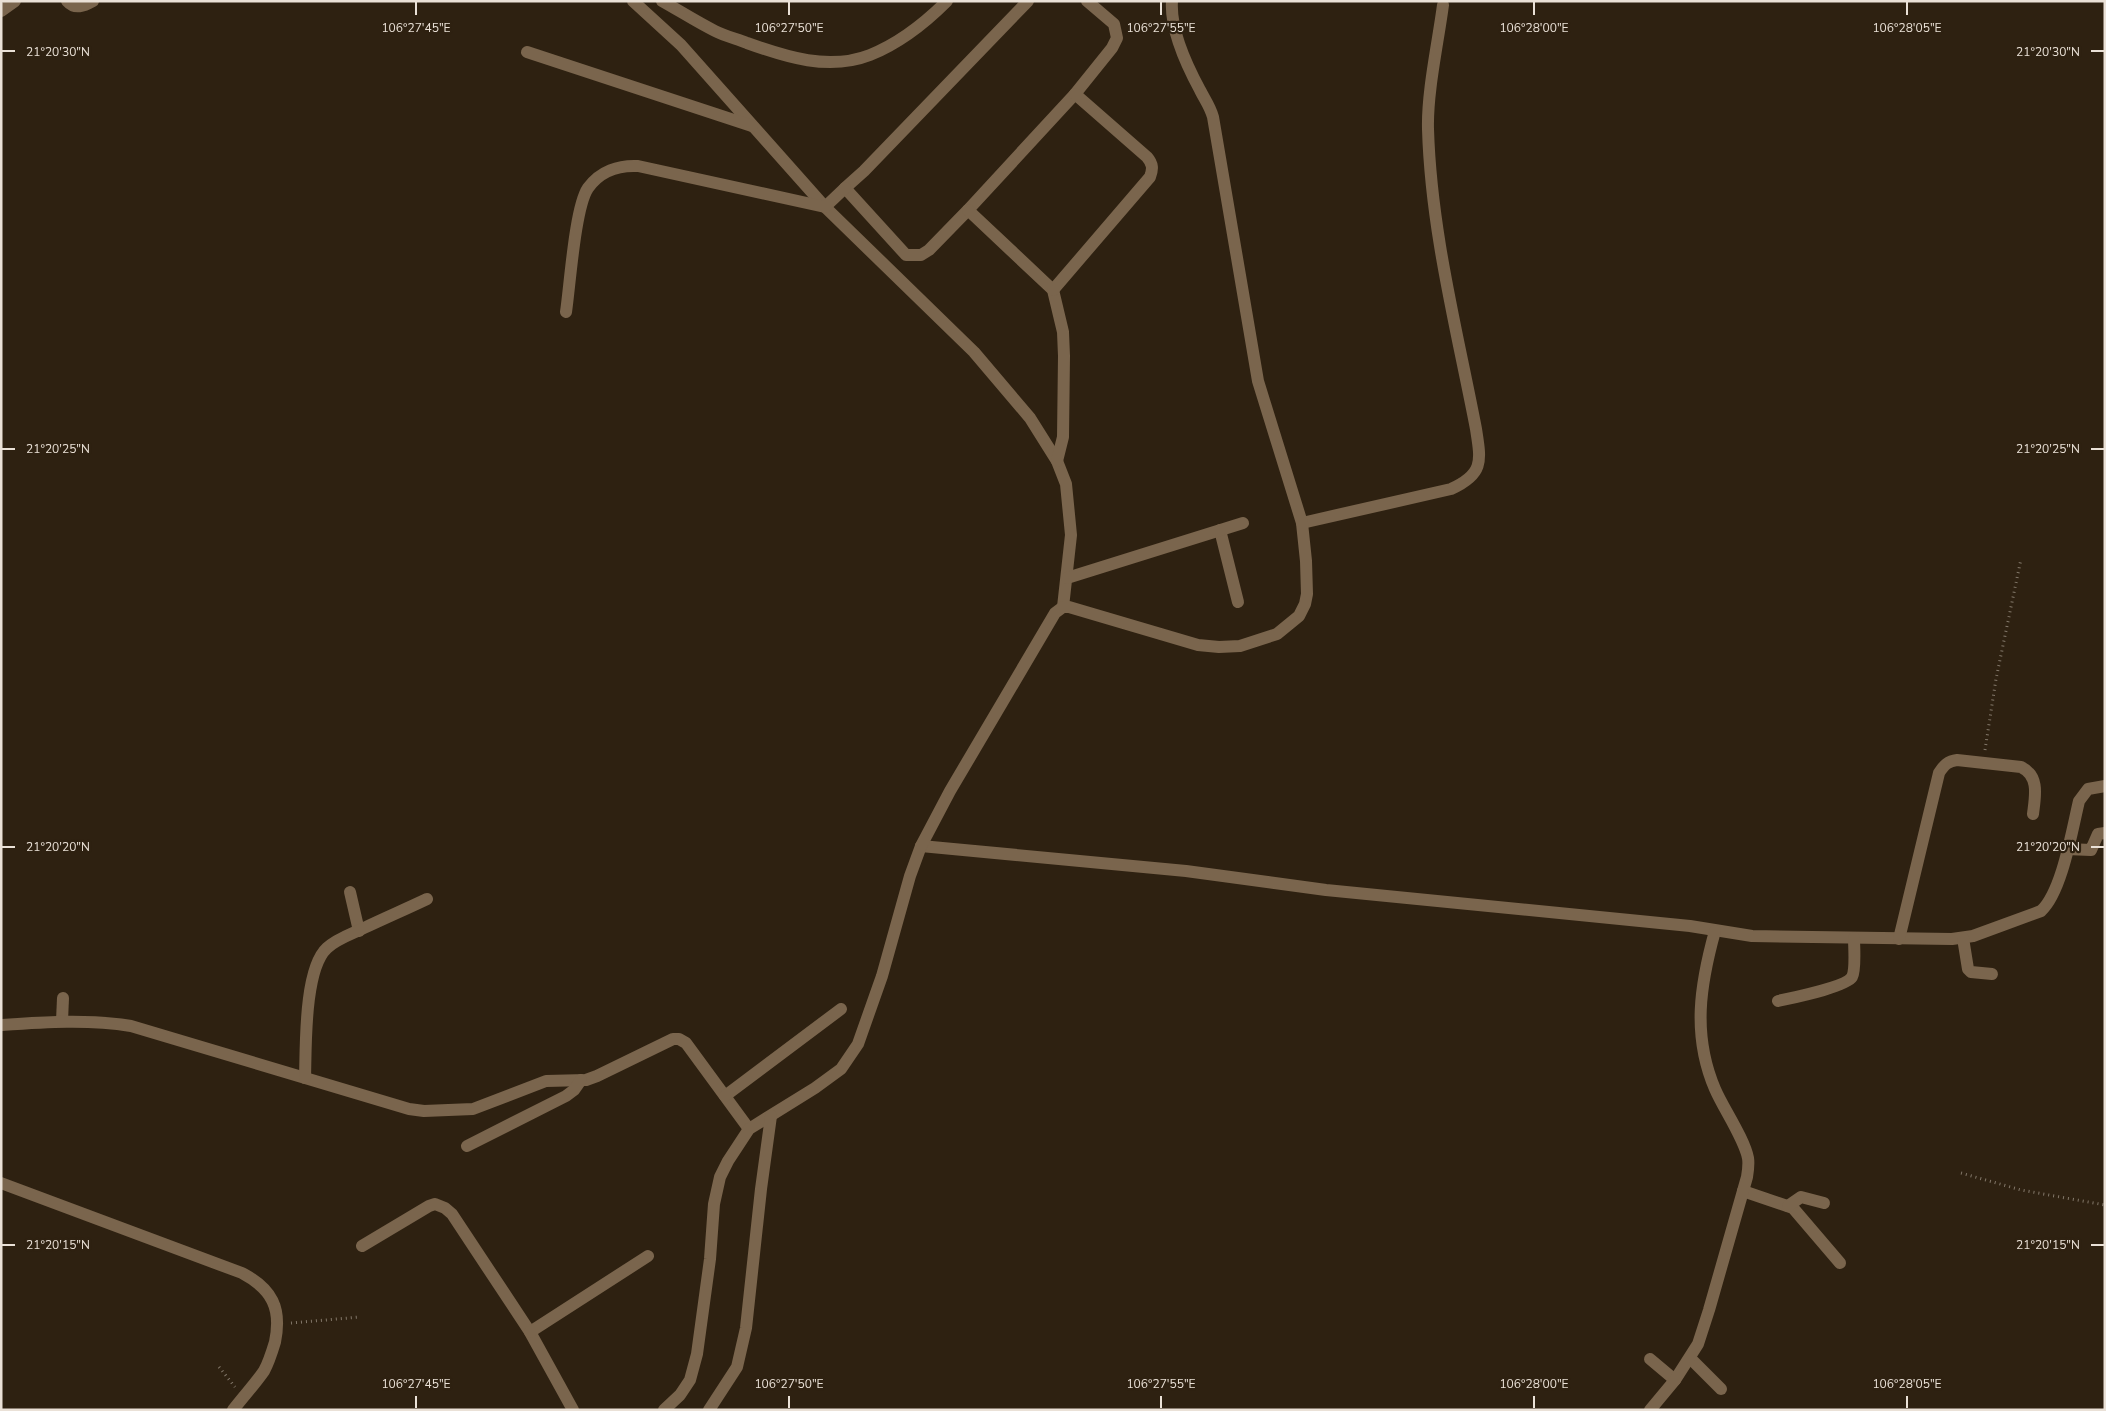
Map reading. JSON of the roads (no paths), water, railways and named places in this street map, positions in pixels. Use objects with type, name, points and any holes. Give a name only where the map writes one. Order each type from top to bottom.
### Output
[{"type":"street","points":[[1,10],[15,1]]},
{"type":"street","points":[[67,1],[70,5],[81,7],[93,1]]},
{"type":"street","points":[[633,1],[681,45],[825,207],[974,352],[1030,418],[1057,461],[1066,484],[1071,534],[1063,607]]},
{"type":"street","points":[[662,1],[717,32],[774,52],[804,60],[830,63],[868,56],[899,42],[931,17],[947,1]]},
{"type":"street","points":[[825,207],[871,164],[1028,1]]},
{"type":"street","points":[[845,188],[906,255],[921,255],[929,250],[1075,94],[1112,48],[1117,38],[1114,24],[1087,1]]},
{"type":"street","points":[[664,1410],[680,1396],[690,1380],[697,1354],[710,1259],[714,1204],[720,1178],[749,1129],[841,1069],[858,1044],[882,976],[910,876],[922,846],[950,791],[1055,613],[1063,607],[1074,608],[1198,645],[1240,646],[1277,634],[1299,616],[1305,604],[1307,594],[1306,561],[1302,523],[1258,381],[1210,107],[1200,91],[1177,37],[1173,24],[1172,1]]},
{"type":"street","points":[[1302,523],[1451,489],[1468,482],[1478,466],[1476,429],[1437,230],[1431,171],[1428,128],[1443,5]]},
{"type":"street","points":[[527,52],[754,127]]},
{"type":"street","points":[[1054,290],[1150,177],[1152,171],[1152,166],[1147,157],[1075,94]]},
{"type":"street","points":[[566,312],[581,206],[588,188],[609,170],[625,165],[638,166],[825,207]]},
{"type":"street","points":[[968,210],[1054,290],[1063,332],[1064,356],[1063,437],[1057,461]]},
{"type":"street","points":[[1067,578],[1243,523]]},
{"type":"street","points":[[1220,530],[1238,602]]},
{"type":"street","points":[[1899,939],[1939,773],[1944,766],[1953,761],[2021,767],[2029,770],[2033,776],[2036,794],[2033,814]]},
{"type":"street","points":[[922,846],[1186,871],[1326,890],[1624,919],[1752,936],[1899,939],[1963,938],[2041,910],[2048,905],[2057,888],[2082,794],[2094,786],[2105,786]]},
{"type":"street","points":[[2067,849],[2091,850],[2098,834],[2105,833]]},
{"type":"street","points":[[350,892],[359,931]]},
{"type":"street","points":[[305,1078],[310,992],[321,955],[328,948],[359,931],[428,899]]},
{"type":"street","points":[[1650,1410],[1675,1380],[1698,1344],[1747,1177],[1748,1157],[1715,1089],[1702,1049],[1702,981],[1715,931]]},
{"type":"street","points":[[1778,1001],[1837,986],[1852,978],[1854,972],[1854,938]]},
{"type":"street","points":[[1963,938],[1968,969],[1971,972],[1992,974]]},
{"type":"street","points":[[62,1021],[63,998]]},
{"type":"street","points":[[725,1096],[841,1009]]},
{"type":"street","points":[[1,1025],[62,1021],[108,1022],[131,1026],[409,1109],[424,1111],[473,1109],[546,1081],[581,1080],[604,1073],[665,1042],[679,1039],[686,1043],[749,1129]]},
{"type":"street","points":[[467,1146],[566,1096],[574,1090],[581,1080]]},
{"type":"street","points":[[710,1410],[737,1367],[746,1328],[771,1116]]},
{"type":"street","points":[[1,1183],[242,1273],[260,1284],[269,1294],[277,1310],[278,1324],[272,1354],[264,1370],[233,1410]]},
{"type":"street","points":[[1743,1191],[1788,1206],[1798,1212],[1840,1262]]},
{"type":"street","points":[[1788,1206],[1801,1197],[1824,1203]]},
{"type":"street","points":[[362,1246],[429,1206],[440,1204],[452,1214],[530,1332],[574,1410]]},
{"type":"street","points":[[530,1332],[648,1256]]},
{"type":"street","points":[[1690,1358],[1720,1389]]},
{"type":"street","points":[[1650,1359],[1675,1380]]}]
